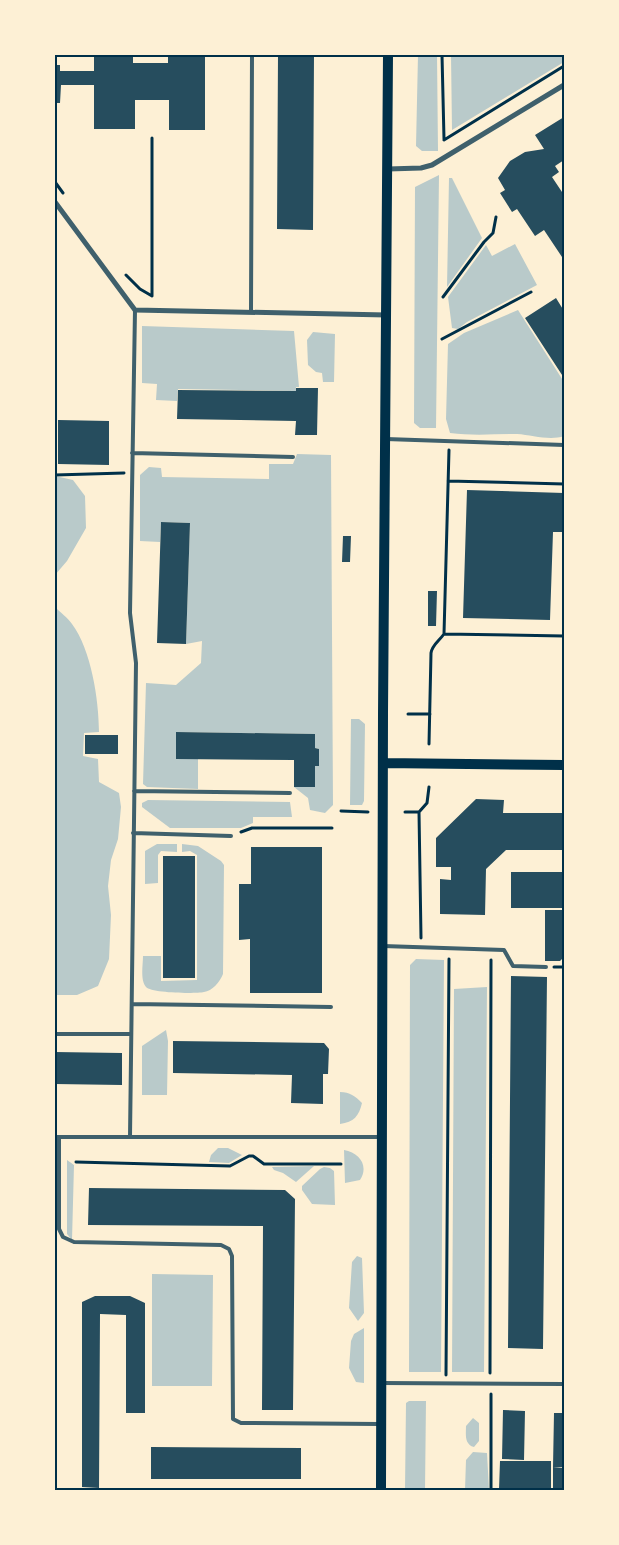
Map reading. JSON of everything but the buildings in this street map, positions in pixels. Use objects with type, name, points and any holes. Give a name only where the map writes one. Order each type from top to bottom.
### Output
[{"type":"main road","points":[[381,1490],[382,946],[388,55]]},
{"type":"main road","points":[[383,763],[564,764]]},
{"type":"street","points":[[388,169],[421,168],[432,165],[564,85]]},
{"type":"street","points":[[55,202],[136,310],[387,315]]},
{"type":"lane","points":[[251,312],[252,55]]},
{"type":"lane","points":[[130,1137],[136,663],[130,613],[136,310]]},
{"type":"lane","points":[[386,439],[564,445]]},
{"type":"lane","points":[[132,453],[293,457]]},
{"type":"lane","points":[[134,791],[290,794]]},
{"type":"lane","points":[[133,833],[231,836]]},
{"type":"lane","points":[[382,946],[504,950],[513,966],[546,967]]},
{"type":"lane","points":[[132,1004],[331,1006]]},
{"type":"lane","points":[[55,1034],[132,1034]]},
{"type":"lane","points":[[382,1137],[57,1136],[59,1228],[63,1237],[74,1242],[221,1244],[229,1248],[232,1256],[233,1420],[242,1423],[382,1424]]},
{"type":"lane","points":[[382,1383],[564,1384]]},
{"type":"path","points":[[442,55],[444,148]]},
{"type":"path","points":[[444,140],[564,66]]},
{"type":"path","points":[[122,270],[140,289],[152,296],[152,138]]},
{"type":"path","points":[[55,182],[67,197]]},
{"type":"path","points":[[443,297],[484,242],[493,233],[496,217]]},
{"type":"path","points":[[442,339],[531,292]]},
{"type":"path","points":[[429,744],[431,653],[434,645],[444,634],[449,448]]},
{"type":"path","points":[[55,475],[132,473]]},
{"type":"path","points":[[448,481],[564,484]]},
{"type":"path","points":[[444,634],[564,636]]},
{"type":"path","points":[[408,714],[430,714]]},
{"type":"path","points":[[421,947],[419,812],[427,803],[429,787]]},
{"type":"path","points":[[341,811],[368,812]]},
{"type":"path","points":[[405,812],[419,812]]},
{"type":"path","points":[[231,836],[252,828],[332,828]]},
{"type":"path","points":[[446,1383],[449,948]]},
{"type":"path","points":[[490,1373],[491,949]]},
{"type":"path","points":[[76,1162],[230,1166],[248,1156],[253,1156],[264,1164],[341,1164]]},
{"type":"path","points":[[491,1394],[491,1490]]},
{"type":"shaded area","points":[[418,55],[437,55],[438,151],[422,151],[416,146]]},
{"type":"shaded area","points":[[451,55],[564,55],[564,62],[452,130]]},
{"type":"shaded area","points":[[439,175],[436,428],[420,428],[414,423],[415,187]]},
{"type":"shaded area","points":[[449,178],[452,178],[482,238],[447,287]]},
{"type":"shaded area","points":[[515,244],[537,285],[467,322],[458,329],[452,328],[448,297],[486,245],[492,256]]},
{"type":"shaded area","points":[[518,310],[564,382],[564,436],[547,438],[517,434],[476,435],[450,433],[446,419],[448,344],[464,333]]},
{"type":"shaded area","points":[[142,326],[294,331],[299,387],[296,387],[296,391],[178,389],[177,401],[156,400],[157,384],[142,383]]},
{"type":"shaded area","points":[[313,332],[335,334],[334,382],[323,382],[322,373],[316,372],[308,365],[307,340]]},
{"type":"shaded area","points":[[297,454],[331,455],[333,805],[325,813],[310,810],[308,798],[294,787],[315,787],[315,766],[319,766],[319,749],[315,748],[315,734],[176,732],[176,758],[198,759],[198,789],[147,787],[143,784],[146,683],[176,685],[201,663],[202,641],[186,644],[190,523],[161,522],[160,542],[140,541],[140,475],[149,467],[161,468],[162,477],[269,479],[269,464],[293,464]]},
{"type":"shaded area","points":[[55,476],[73,480],[85,496],[86,528],[67,561],[55,575]]},
{"type":"shaded area","points":[[55,607],[70,622],[79,635],[93,675],[99,732],[84,733],[83,756],[98,759],[99,782],[119,793],[121,807],[118,839],[111,860],[108,886],[111,915],[109,959],[98,986],[77,995],[55,995]]},
{"type":"shaded area","points":[[351,719],[359,719],[365,724],[364,801],[362,805],[350,805]]},
{"type":"shaded area","points":[[148,800],[290,802],[292,817],[253,817],[253,823],[241,828],[170,828],[142,807],[142,803]]},
{"type":"shaded area","points":[[157,844],[177,844],[177,852],[161,851],[158,855],[158,883],[145,884],[145,851]]},
{"type":"shaded area","points":[[182,844],[198,846],[224,865],[223,974],[210,990],[199,993],[164,992],[150,989],[144,984],[142,972],[143,956],[161,956],[161,981],[197,980],[197,855],[190,851],[182,852]]},
{"type":"shaded area","points":[[416,959],[444,960],[441,1372],[409,1372],[410,965]]},
{"type":"shaded area","points":[[487,987],[484,1372],[452,1372],[454,989]]},
{"type":"shaded area","points":[[166,1030],[168,1041],[167,1095],[142,1095],[142,1046]]},
{"type":"shaded area","points":[[340,1092],[352,1095],[362,1103],[355,1118],[340,1124]]},
{"type":"shaded area","points":[[218,1148],[228,1148],[242,1155],[229,1163],[209,1162],[211,1155]]},
{"type":"shaded area","points":[[344,1150],[355,1154],[361,1161],[364,1170],[360,1180],[345,1183]]},
{"type":"shaded area","points":[[67,1160],[74,1165],[72,1240],[67,1234]]},
{"type":"shaded area","points":[[314,1166],[296,1182],[272,1167]]},
{"type":"shaded area","points":[[324,1167],[334,1171],[335,1205],[312,1204],[302,1190],[302,1186]]},
{"type":"shaded area","points":[[357,1256],[362,1258],[364,1313],[358,1321],[349,1308],[352,1262]]},
{"type":"shaded area","points":[[152,1274],[213,1275],[212,1386],[152,1386]]},
{"type":"shaded area","points":[[364,1328],[364,1383],[356,1382],[349,1368],[351,1341],[354,1334]]},
{"type":"shaded area","points":[[409,1401],[426,1401],[425,1490],[405,1490],[406,1403]]},
{"type":"shaded area","points":[[473,1418],[479,1423],[479,1441],[474,1447],[467,1441],[466,1435],[466,1426]]},
{"type":"shaded area","points":[[473,1452],[487,1453],[489,1490],[465,1490],[466,1460]]}]
